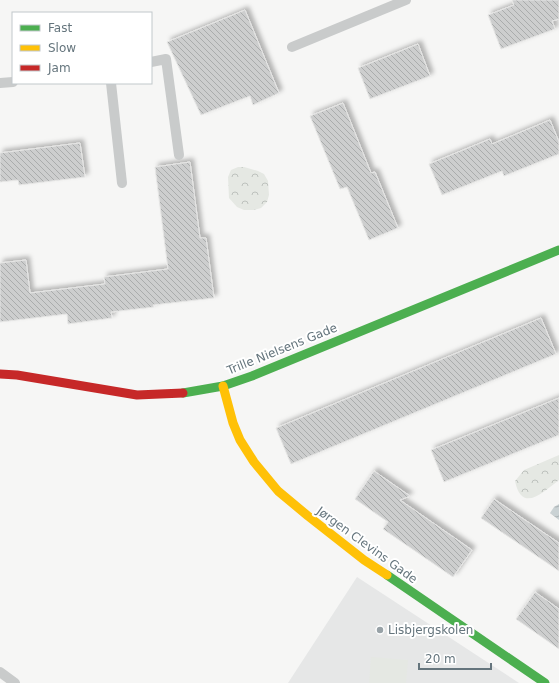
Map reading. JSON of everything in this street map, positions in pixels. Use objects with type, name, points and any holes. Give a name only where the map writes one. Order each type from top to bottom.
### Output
[{"type":"street","name":"Trille Nielsens Gade","points":[[0,374],[17,375],[137,395],[180,394],[223,386],[252,376],[557,250]]},
{"type":"street","name":"Jørgen Clevins Gade","points":[[223,386],[233,423],[240,440],[254,462],[278,491],[364,560],[545,683]]},
{"type":"lane","points":[[292,47],[406,0]]},
{"type":"lane","points":[[152,62],[166,60],[179,155]]},
{"type":"lane","points":[[0,83],[12,82]]},
{"type":"lane","points":[[111,84],[122,183]]},
{"type":"lane","points":[[557,250],[559,262]]},
{"type":"lane","points":[[0,672],[15,683]]},
{"type":"shaded area","name":"Lisbjergskolen","points":[[357,577],[519,683],[288,683]]},
{"type":"green space","points":[[238,167],[258,171],[264,174],[268,181],[269,195],[267,202],[261,208],[244,210],[237,207],[229,198],[228,177],[231,170]]},
{"type":"green space","points":[[559,455],[559,480],[534,497],[528,498],[523,496],[518,491],[515,481],[524,470]]},
{"type":"green space","points":[[371,657],[408,660],[406,683],[369,683]]},
{"type":"water","points":[[559,504],[559,520],[550,513],[554,507]]},
{"type":"building","points":[[512,0],[559,0],[559,19],[552,21],[555,29],[501,49],[488,15],[514,5]]},
{"type":"building","points":[[245,10],[279,93],[253,105],[250,96],[201,115],[167,42]]},
{"type":"building","points":[[418,44],[430,76],[370,99],[358,68]]},
{"type":"building","points":[[343,103],[371,173],[375,172],[398,228],[369,240],[347,187],[340,189],[310,116]]},
{"type":"building","points":[[550,120],[559,142],[559,154],[504,176],[502,171],[442,195],[429,164],[490,139],[492,144]]},
{"type":"building","points":[[80,143],[85,177],[19,185],[18,180],[0,182],[0,153]]},
{"type":"building","points":[[190,162],[200,238],[206,238],[214,298],[153,305],[154,307],[111,312],[112,318],[68,324],[67,314],[0,322],[0,263],[26,260],[30,293],[105,284],[104,277],[168,269],[155,167]]},
{"type":"building","points":[[541,318],[556,354],[291,464],[276,428]]},
{"type":"building","points":[[559,398],[559,435],[444,482],[431,450]]},
{"type":"building","points":[[374,471],[410,496],[400,500],[472,550],[453,577],[383,529],[388,522],[355,499]]},
{"type":"building","points":[[494,499],[559,543],[559,571],[481,518]]},
{"type":"building","points":[[535,592],[559,609],[559,649],[516,619]]},
{"type":"traffic: fast","points":[[183,393],[223,386],[252,376],[559,250]]},
{"type":"traffic: fast","points":[[387,575],[545,683]]},
{"type":"traffic: slow","points":[[223,386],[233,423],[240,440],[254,462],[278,491],[364,560],[387,575]]},
{"type":"traffic: jam","points":[[0,374],[17,375],[137,395],[183,393]]},
{"type":"place","name":"Lisbjergskolen","points":[[380,630]]}]
